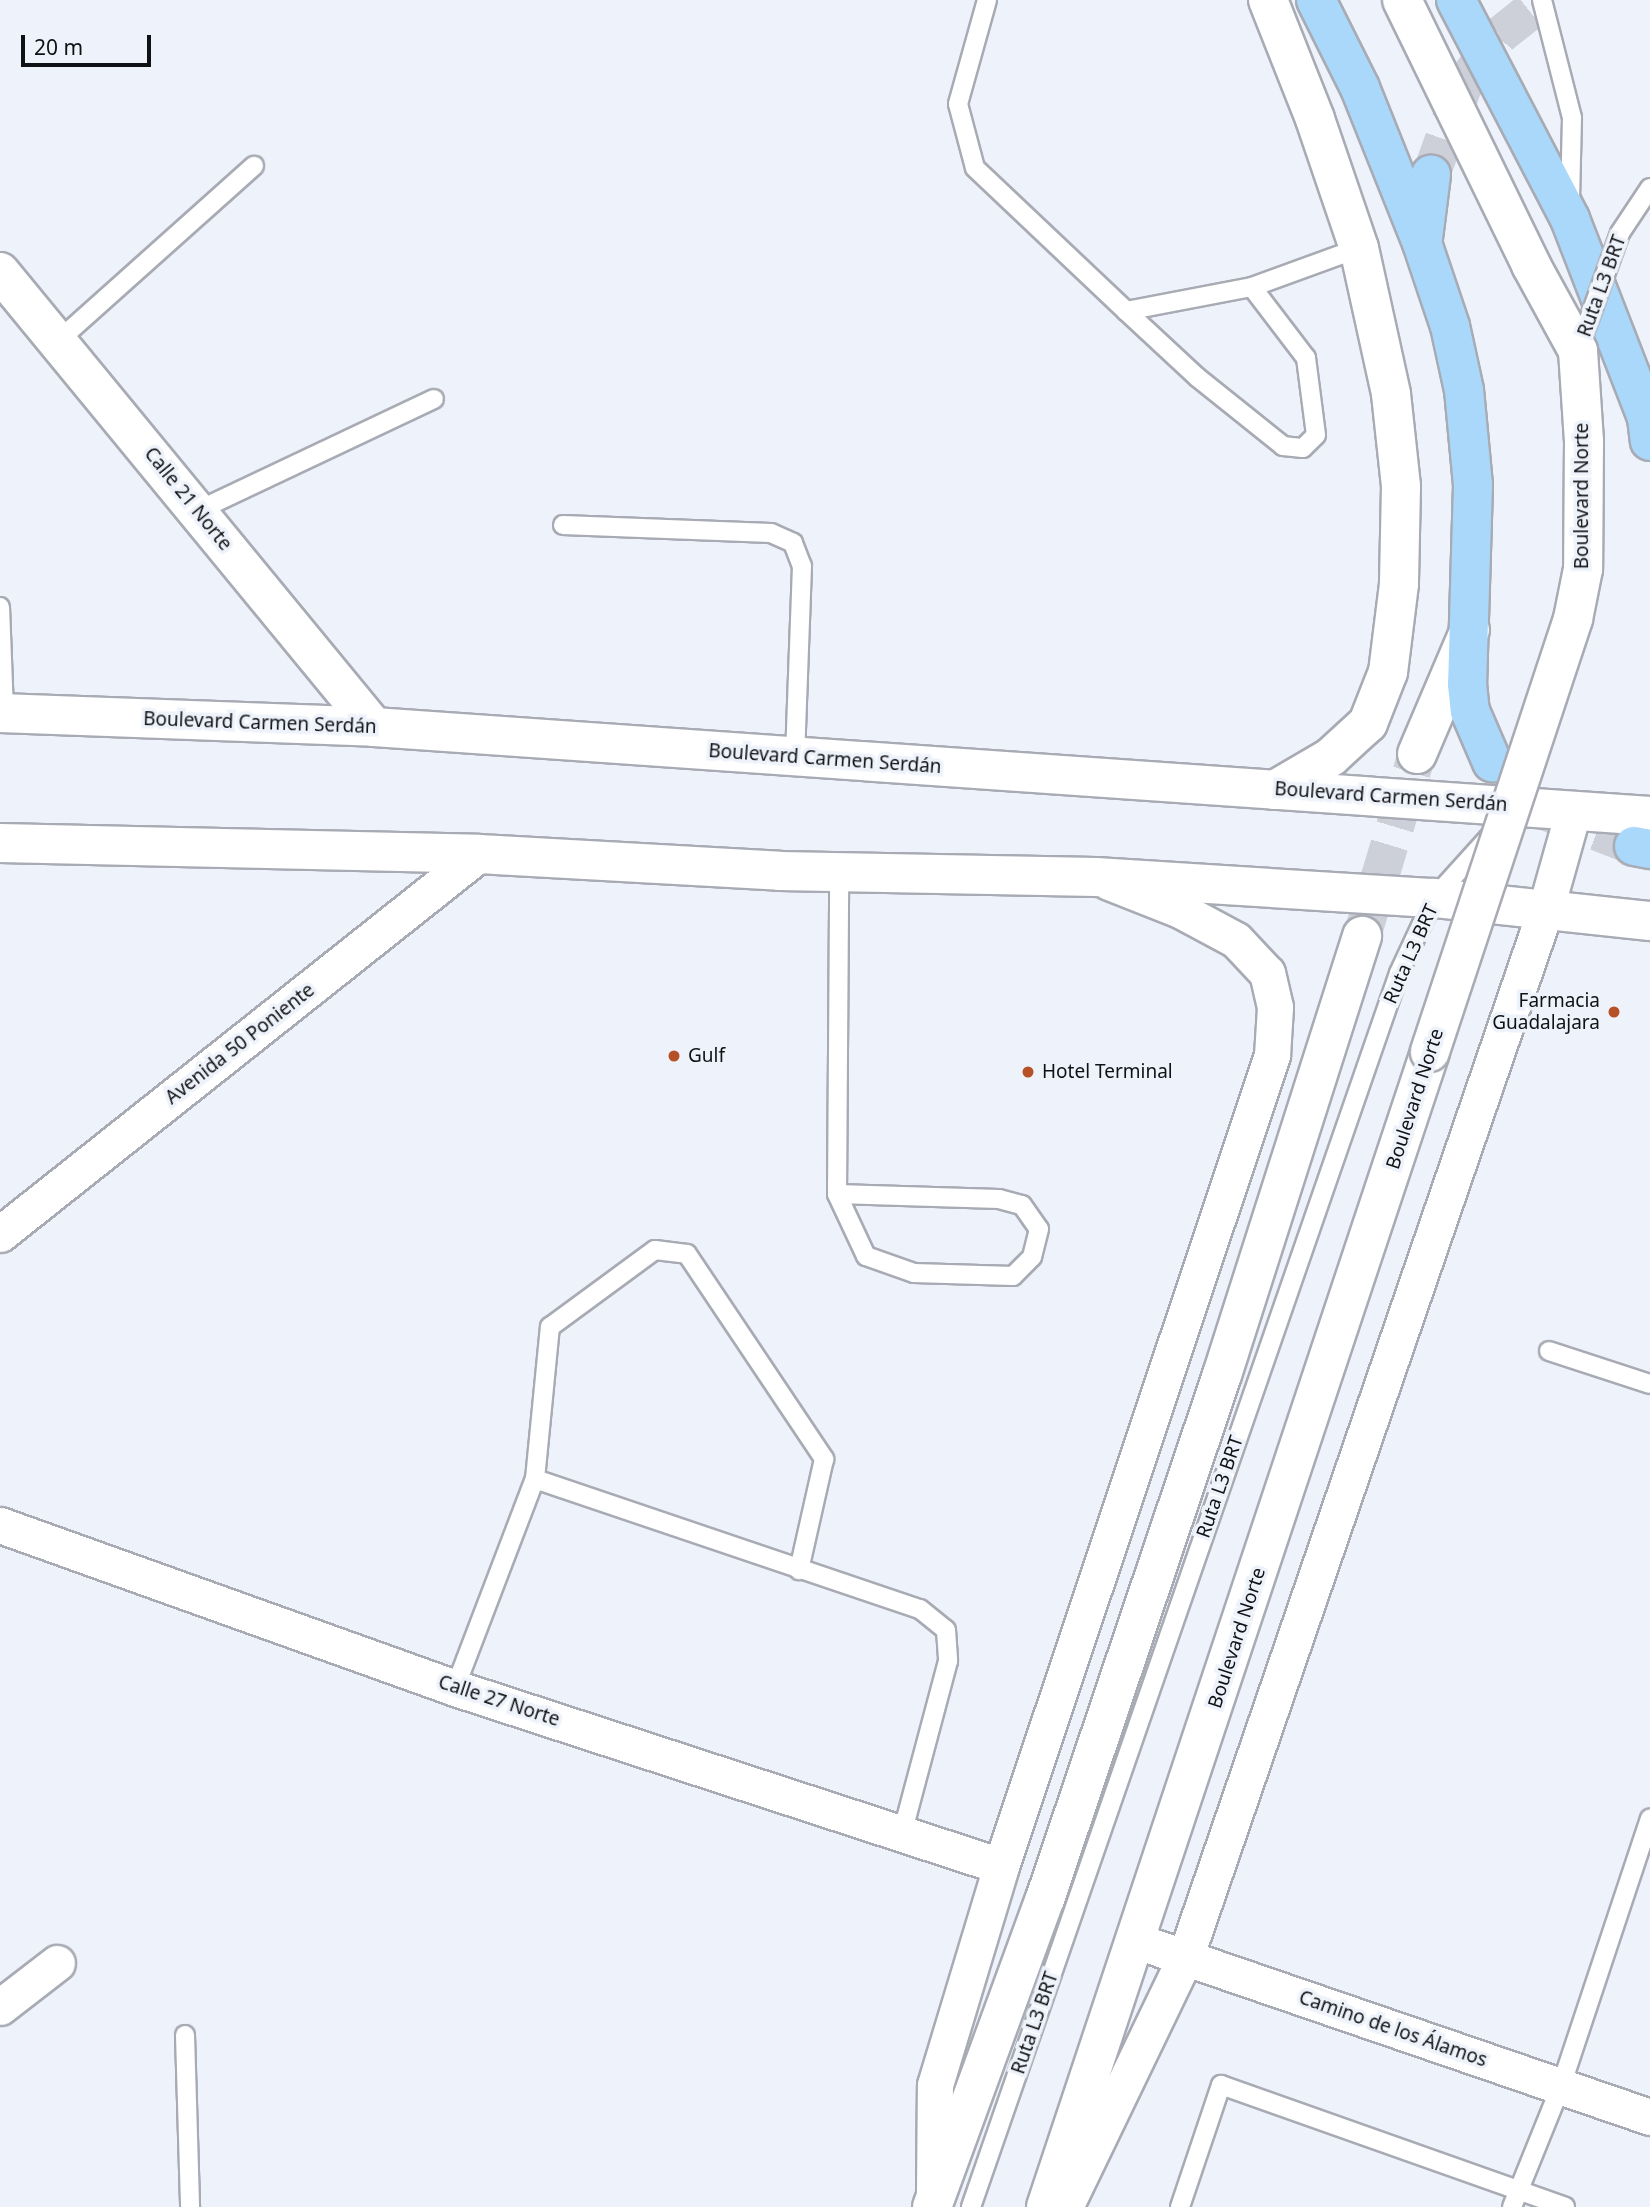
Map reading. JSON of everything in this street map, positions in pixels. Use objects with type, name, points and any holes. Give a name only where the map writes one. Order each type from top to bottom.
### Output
[{"type":"main road","points":[[1268,0],[1315,119],[1359,248],[1391,394],[1401,486],[1399,584],[1388,672],[1368,723],[1331,757],[1275,790]]},
{"type":"main road","points":[[1316,0],[1360,88],[1422,243],[1450,326],[1464,390],[1473,485],[1471,628],[1467,684],[1471,711],[1492,762]]},
{"type":"main road","name":"Boulevard Norte","points":[[1046,2207],[1137,1941],[1573,619],[1583,569],[1585,521],[1578,351],[1531,265],[1402,0]]},
{"type":"main road","points":[[1456,0],[1570,219],[1647,418],[1650,441]]},
{"type":"main road","points":[[1422,243],[1431,175]]},
{"type":"main road","name":"Calle 21 Norte","points":[[0,272],[374,727]]},
{"type":"main road","points":[[1416,754],[1471,628]]},
{"type":"main road","name":"Boulevard Carmen Serdán","points":[[2,713],[374,727],[1531,806],[1573,811],[1645,837]]},
{"type":"main road","points":[[0,843],[479,854],[839,872],[1096,877],[1434,898],[1650,921]]},
{"type":"main road","points":[[933,2205],[1045,1899],[1222,1375],[1362,936]]},
{"type":"street","points":[[1065,2207],[1185,1958],[1546,908],[1573,811]]},
{"type":"street","name":"Avenida 50 Poniente","points":[[0,1234],[479,854]]},
{"type":"street","points":[[933,2205],[935,2085],[1001,1866],[1272,1055],[1275,1007],[1267,973],[1236,940],[1180,910],[1096,877]]},
{"type":"street","name":"Calle 27 Norte","points":[[0,1525],[455,1688],[902,1830],[1001,1866]]},
{"type":"street","name":"Camino de los Álamos","points":[[1137,1941],[1650,2117]]},
{"type":"street","points":[[0,2007],[57,1963]]},
{"type":"lane","points":[[987,0],[958,104],[975,168],[1197,377],[1283,446],[1303,448],[1316,435],[1306,358],[1252,286]]},
{"type":"lane","points":[[1542,0],[1572,118],[1570,219]]},
{"type":"lane","points":[[58,341],[254,166]]},
{"type":"lane","name":"Ruta L3 BRT","points":[[1578,351],[1620,233],[1650,188]]},
{"type":"lane","points":[[1126,311],[1252,286],[1359,248]]},
{"type":"lane","points":[[197,511],[434,399]]},
{"type":"lane","points":[[563,525],[771,533],[793,543],[802,566],[795,757]]},
{"type":"lane","points":[[0,607],[2,713]]},
{"type":"lane","name":"Ruta L3 BRT","points":[[971,2207],[1399,973],[1434,898],[1487,839],[1531,806]]},
{"type":"lane","points":[[837,1194],[999,1199],[1022,1205],[1039,1229],[1032,1257],[1013,1276],[914,1273],[885,1265],[866,1256],[837,1194],[839,872]]},
{"type":"lane","points":[[455,1688],[535,1479],[550,1327],[655,1250],[687,1254],[824,1459],[799,1570]]},
{"type":"lane","points":[[1549,1351],[1650,1384]]},
{"type":"lane","points":[[535,1479],[920,1609],[946,1630],[948,1661],[902,1830]]},
{"type":"lane","points":[[1515,2198],[1561,2086],[1650,1818]]},
{"type":"lane","points":[[185,2035],[190,2207]]},
{"type":"lane","points":[[1180,2207],[1221,2085],[1515,2198],[1565,2207]]},
{"type":"lane","points":[[1072,2131],[1083,2170],[1081,2207]]},
{"type":"tunnel","points":[[1431,175],[1464,84],[1500,35],[1544,0]]},
{"type":"tunnel","points":[[1362,936],[1417,754]]},
{"type":"tunnel","points":[[1544,811],[1634,846]]},
{"type":"place","name":"Farmacia Guadalajara","points":[[1614,1012]]},
{"type":"place","name":"Gulf","points":[[674,1056]]},
{"type":"place","name":"Hotel Terminal","points":[[1028,1072]]}]
